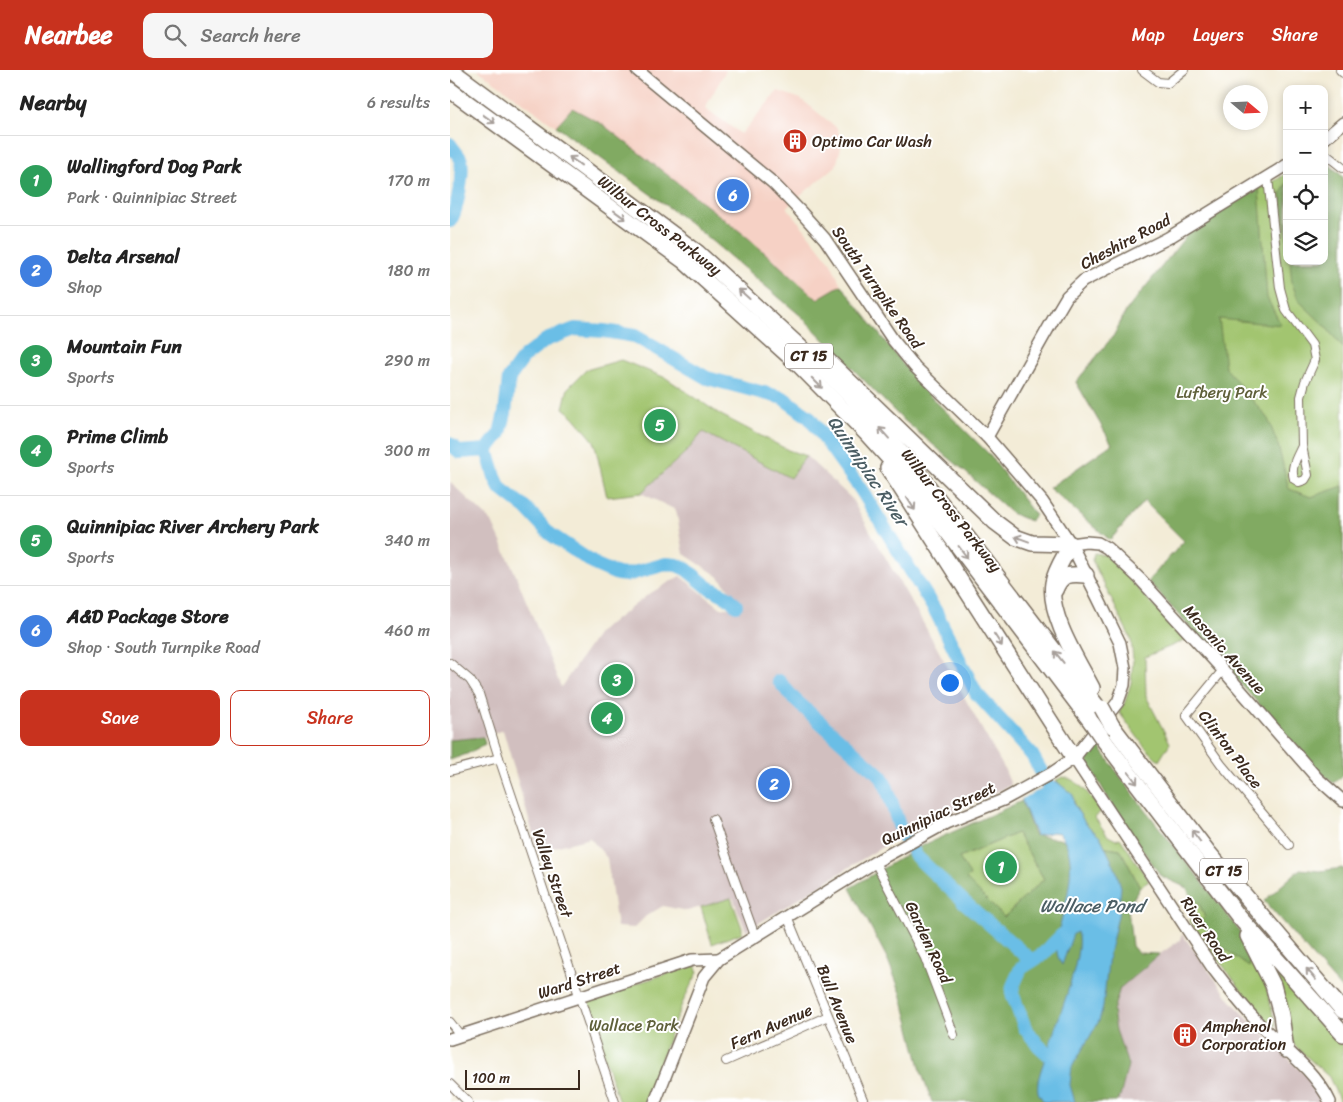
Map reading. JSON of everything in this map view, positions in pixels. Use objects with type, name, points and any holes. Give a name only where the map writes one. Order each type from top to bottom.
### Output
[{"type":"highway","name":"Wilbur Cross Parkway","points":[[451,70],[698,253],[759,308],[852,398],[907,459],[1098,713],[1103,739],[1239,916],[1343,1034]]},
{"type":"highway","name":"Wilbur Cross Parkway","points":[[450,90],[684,261],[799,365],[866,433],[906,476],[1098,713],[1112,726],[1208,852],[1343,1011]]},
{"type":"highway","points":[[759,308],[804,338],[995,522],[1008,532],[1015,537],[1032,543],[1071,544],[1053,581],[1052,596],[1058,619],[1098,713]]},
{"type":"highway","points":[[866,433],[1074,758]]},
{"type":"highway","points":[[1052,596],[1058,583],[1065,576],[1073,574],[1086,575]]},
{"type":"highway","points":[[1239,916],[1273,985],[1286,1050]]},
{"type":"main road","name":"South Turnpike Road","points":[[637,70],[782,191],[826,239],[893,340],[915,367],[987,437],[1042,501],[1071,544]]},
{"type":"main road","points":[[1328,136],[1343,123]]},
{"type":"main road","name":"Cheshire Road","points":[[987,437],[1067,296],[1082,282],[1168,238],[1283,168]]},
{"type":"main road","name":"Masonic Avenue","points":[[1071,544],[1098,543],[1107,548],[1140,579],[1223,670],[1317,778],[1343,801]]},
{"type":"main road","name":"Quinnipiac Street","points":[[655,1102],[704,977],[719,959],[875,862],[946,823],[1003,800],[1052,773],[1074,758],[1118,702],[1125,676],[1124,656],[1120,642],[1071,544]]},
{"type":"main road","name":"River Road","points":[[1074,758],[1212,967],[1236,998],[1320,1084],[1330,1102]]},
{"type":"main road","name":"Ward Street","points":[[456,1037],[692,960],[719,959]]},
{"type":"street","points":[[1142,70],[1158,82],[1168,84],[1184,70]]},
{"type":"street","points":[[1340,70],[1343,73]]},
{"type":"street","points":[[1328,156],[1343,168]]},
{"type":"street","points":[[1268,178],[1280,288],[1286,310],[1312,345],[1315,360],[1305,382],[1302,396],[1302,446]]},
{"type":"street","name":"Valley Street","points":[[450,663],[470,680],[479,694],[615,1102]]},
{"type":"street","name":"Clinton Place","points":[[1223,670],[1186,715],[1221,764],[1289,845]]},
{"type":"street","points":[[450,771],[499,758]]},
{"type":"street","points":[[713,819],[755,936]]},
{"type":"street","name":"Garden Road","points":[[875,862],[925,958],[954,1035]]},
{"type":"street","name":"Bull Avenue","points":[[787,916],[864,1102]]},
{"type":"street","name":"Fern Avenue","points":[[726,1062],[828,1016]]},
{"type":"street","points":[[450,1022],[456,1037]]},
{"type":"street","points":[[450,1084],[468,1102]]},
{"type":"shaded area","points":[[478,70],[726,70],[705,108],[741,134],[778,91],[801,99],[837,128],[842,143],[836,166],[787,207],[831,263],[841,285],[817,299],[747,237],[602,124],[572,108],[556,126]]},
{"type":"shaded area","points":[[703,432],[790,477],[806,456],[851,498],[921,619],[1004,768],[1011,785],[892,841],[746,931],[733,898],[687,911],[663,906],[646,916],[634,928],[617,927],[607,858],[590,838],[538,851],[503,730],[483,737],[450,740],[450,482],[492,522],[561,687],[599,632],[649,594],[680,576],[721,608],[732,608],[740,603],[718,576],[684,554],[676,510],[641,493],[687,451]]},
{"type":"shaded area","points":[[1182,934],[1231,1001],[1315,1085],[1320,1102],[1116,1102],[1120,1097],[1116,1030],[1113,1012],[1120,988],[1160,954],[1180,940]]},
{"type":"green space","points":[[572,108],[602,124],[747,237],[817,299],[841,285],[920,386],[988,453],[1035,515],[1030,521],[1011,513],[900,417],[801,316],[689,222],[556,126]]},
{"type":"green space","name":"Lufbery Park","points":[[1328,164],[1343,177],[1343,776],[1333,783],[1148,581],[1184,541],[1144,501],[1110,540],[1049,488],[1112,444],[1076,382],[1114,335],[1127,309],[1259,188],[1270,184],[1283,176],[1283,265],[1328,265]]},
{"type":"green space","points":[[1328,164],[1343,177],[1343,348],[1325,326],[1298,300],[1292,283],[1290,265],[1328,265]]},
{"type":"green space","name":"Lufbery Park","points":[[1259,188],[1267,298],[1281,325],[1219,319],[1225,367],[1268,419],[1278,445],[1289,489],[1311,497],[1343,486],[1343,776],[1333,783],[1318,770],[1148,581],[1184,541],[1144,501],[1110,540],[1049,488],[1112,444],[1076,382],[1114,335],[1127,310],[1194,226]]},
{"type":"green space","points":[[1283,190],[1283,209],[1281,194]]},
{"type":"green space","points":[[621,360],[666,378],[721,415],[788,450],[806,456],[790,478],[703,432],[687,451],[641,493],[607,497],[594,441],[574,417],[563,408],[568,388],[586,370]]},
{"type":"green space","points":[[1094,553],[1106,555],[1186,640],[1145,657],[1146,696],[1170,743],[1159,761],[1144,746],[1119,712],[1125,702],[1131,683],[1133,660],[1131,639],[1092,560]]},
{"type":"green space","points":[[483,737],[485,744],[467,754],[450,760],[450,740]]},
{"type":"green space","points":[[1096,742],[1114,769],[1252,949],[1249,967],[1210,934],[1200,921],[1205,918],[1199,903],[1192,900],[1187,888],[1161,876],[1116,812],[1087,761]]},
{"type":"green space","points":[[1063,777],[1075,782],[1089,795],[1101,811],[1095,818],[1108,836],[1116,840],[1120,838],[1149,881],[1140,887],[1120,849],[1105,847],[1101,838],[1086,824],[1074,805],[1074,800],[1056,780]]},
{"type":"green space","points":[[1022,801],[1034,835],[1120,849],[1140,887],[1128,908],[1132,946],[1138,953],[1160,954],[1120,988],[1113,1011],[1116,1030],[1128,1065],[1120,1097],[1116,1102],[932,1102],[921,1071],[901,993],[887,958],[850,888],[919,847]],"holes":[[[1017,833],[1044,879],[1004,917],[966,879],[970,875],[959,858]]]},
{"type":"green space","points":[[1017,833],[1044,879],[1004,917],[965,878],[970,876],[959,858]]},
{"type":"green space","points":[[1343,868],[1343,991],[1264,901],[1300,869],[1320,871]]},
{"type":"green space","points":[[731,898],[742,933],[712,944],[701,907]]},
{"type":"green space","points":[[1192,900],[1199,903],[1205,918],[1249,967],[1252,949],[1262,971],[1276,1026],[1266,1019],[1245,995],[1189,920],[1194,919]]},
{"type":"green space","points":[[1269,963],[1272,964],[1343,1045],[1343,1102],[1340,1102],[1329,1077],[1292,1043]]},
{"type":"green space","name":"Wallace Park","points":[[695,965],[698,972],[676,1019],[646,1102],[619,1102],[589,1011],[588,1002],[593,997]]},
{"type":"water","name":"Wallace Pond","points":[[1056,781],[1073,795],[1074,805],[1086,824],[1101,838],[1116,870],[1121,887],[1118,916],[1109,955],[1103,1006],[1099,1021],[1072,1067],[1070,1085],[1075,1102],[1044,1102],[1038,1093],[1041,1070],[1073,975],[1078,942],[1077,932],[1073,934],[1062,965],[1057,953],[1057,942],[1069,885],[1070,862],[1068,851],[1065,841],[1059,833],[1053,832],[1036,836],[1022,798]]},
{"type":"pier","points":[[1055,778],[1056,781],[1020,800],[1021,796]]},
{"type":"waterway","name":"Quinnipiac River","points":[[450,144],[460,158],[462,171],[458,200],[450,221]]},
{"type":"waterway","name":"Quinnipiac River","points":[[450,444],[460,452],[487,450],[500,433],[505,413],[509,378],[524,357],[546,340],[575,329],[635,336],[707,378],[783,398],[809,417],[862,491],[936,612],[976,693],[1032,755],[1057,800]]},
{"type":"waterway","name":"Quinnipiac River","points":[[487,450],[500,488],[527,509],[550,534],[596,565],[617,574],[626,575],[666,564],[677,565],[686,569],[708,587],[728,597],[736,605]]},
{"type":"waterway","name":"Quinnipiac River","points":[[779,681],[794,699],[881,776],[887,788],[901,832],[917,857],[963,901],[1032,961]]},
{"type":"waterway","name":"Quinnipiac River","points":[[1058,1063],[1039,1046],[1025,1028],[1012,993],[1021,968],[1043,954],[1068,929]]},
{"type":"place","name":"Optimo Car Wash","points":[[795,141]]},
{"type":"place","name":"A&D Package Store","points":[[733,195]]},
{"type":"place","name":"Quinnipiac River Archery Park","points":[[660,425]]},
{"type":"place","name":"Mountain Fun","points":[[617,680]]},
{"type":"place","name":"Prime Climb","points":[[607,718]]},
{"type":"place","name":"Delta Arsenal","points":[[774,784]]},
{"type":"place","name":"Wallingford Dog Park","points":[[1001,867]]},
{"type":"place","name":"Amphenol Corporation","points":[[1185,1035]]}]
